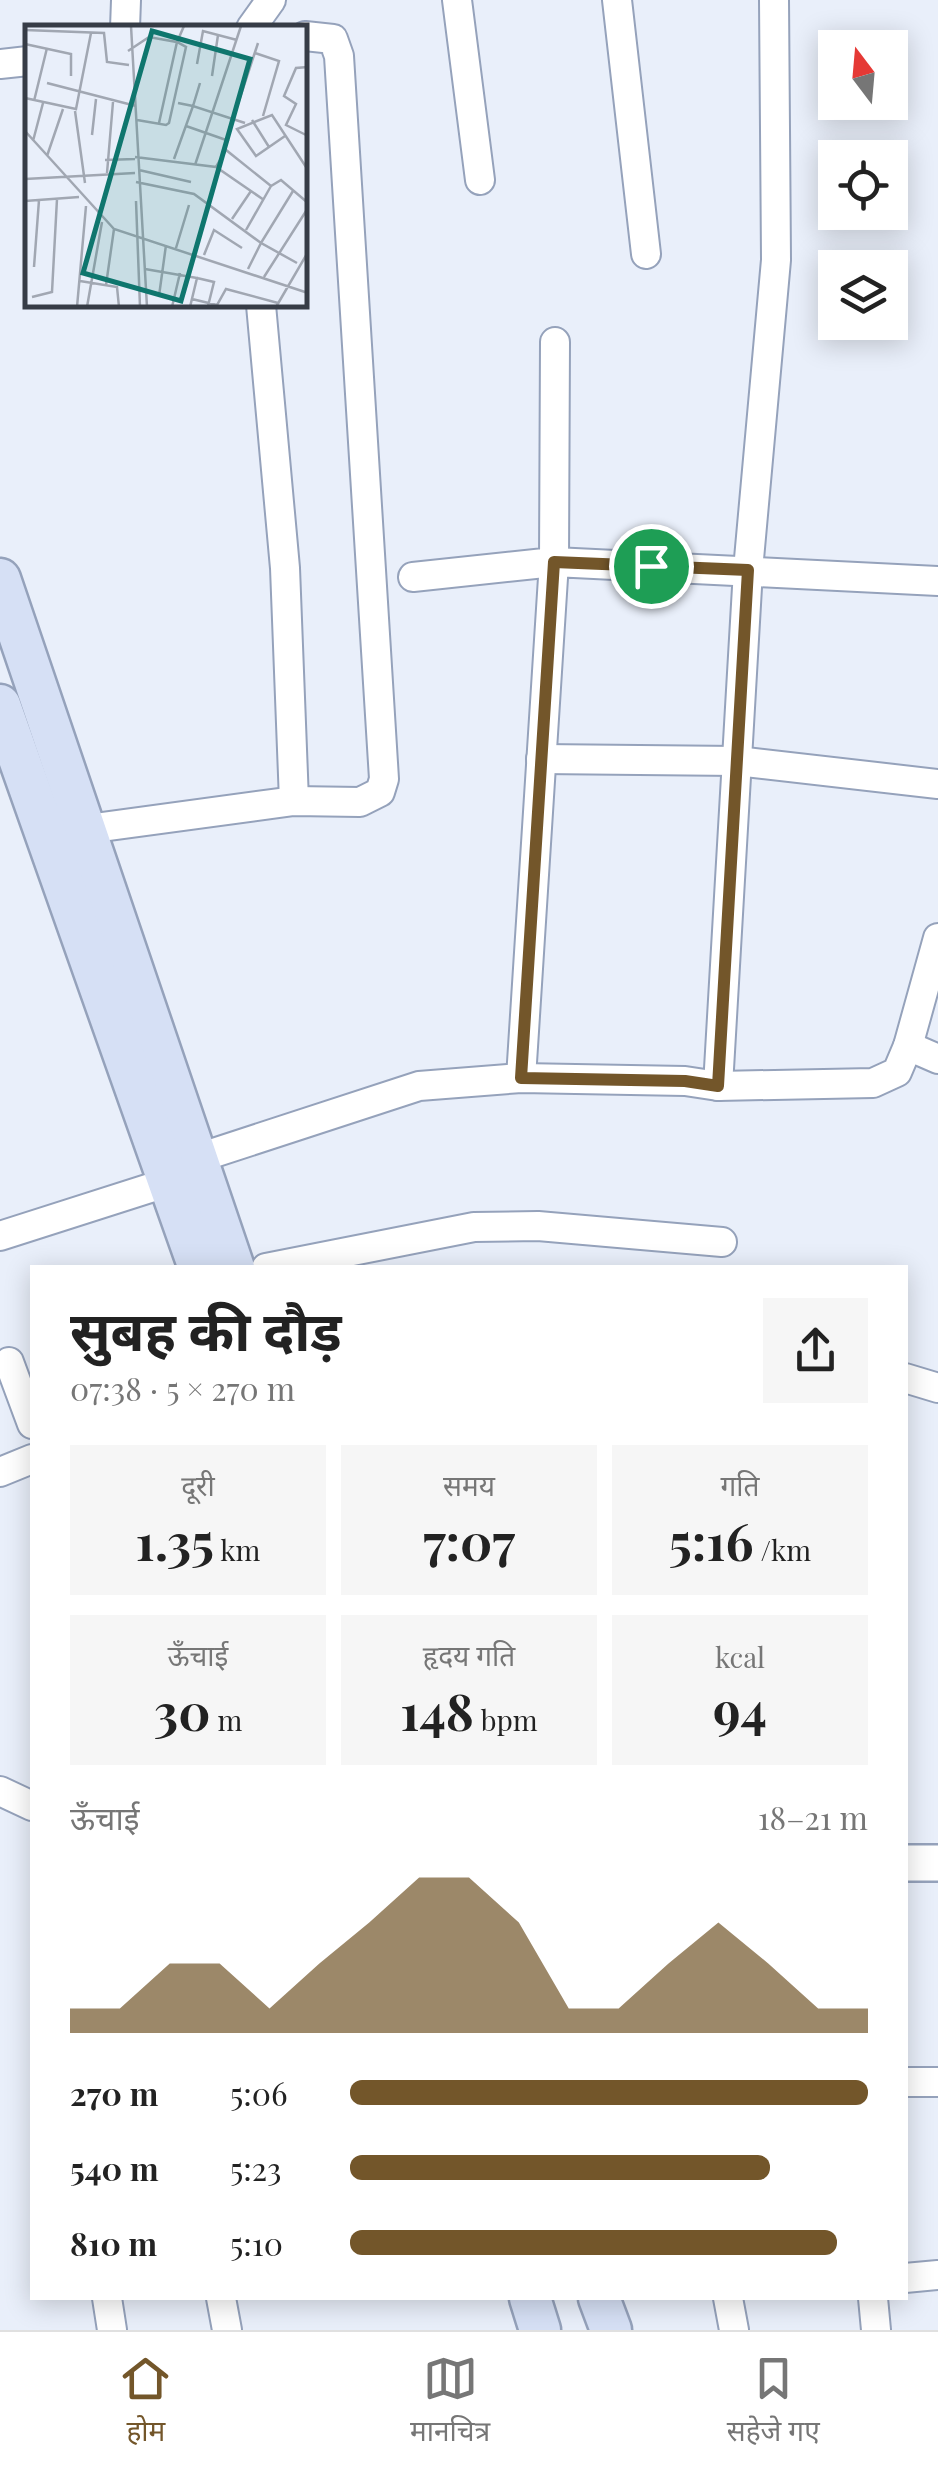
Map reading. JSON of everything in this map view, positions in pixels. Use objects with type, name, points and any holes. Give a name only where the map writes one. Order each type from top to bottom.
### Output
[{"type":"main road","points":[[0,579],[87,829],[198,1265]]},
{"type":"main road","points":[[1,709],[177,1170],[232,1265]]},
{"type":"main road","points":[[531,2300],[540,2330]]},
{"type":"main road","points":[[600,2300],[611,2330]]},
{"type":"street","points":[[125,25],[126,0]]},
{"type":"street","points":[[253,25],[271,0]]},
{"type":"street","points":[[457,0],[480,180]]},
{"type":"street","points":[[618,0],[646,254]]},
{"type":"street","points":[[718,1086],[748,570],[776,260],[774,0]]},
{"type":"street","points":[[87,829],[294,800],[360,802],[380,792],[384,779],[339,56],[333,39],[308,36]]},
{"type":"street","points":[[0,64],[25,60]]},
{"type":"street","points":[[262,308],[285,568],[294,800]]},
{"type":"street","points":[[521,1078],[554,562],[555,342]]},
{"type":"street","points":[[414,577],[554,562],[938,579]]},
{"type":"street","points":[[1,709],[44,707]]},
{"type":"street","points":[[541,759],[737,762],[938,784]]},
{"type":"street","points":[[0,1236],[419,1086],[521,1078],[685,1081],[718,1086],[873,1083],[896,1072],[908,1046],[938,938]]},
{"type":"street","points":[[908,1046],[938,1059]]},
{"type":"street","points":[[281,1265],[474,1227],[538,1226],[722,1242]]},
{"type":"street","points":[[14,1361],[30,1417]]},
{"type":"street","points":[[908,1379],[938,1388]]},
{"type":"street","points":[[0,1472],[30,1460]]},
{"type":"street","points":[[0,1791],[30,1805]]},
{"type":"street","points":[[908,1863],[938,1863]]},
{"type":"street","points":[[908,2082],[938,2082]]},
{"type":"street","points":[[908,2278],[938,2275]]},
{"type":"street","points":[[107,2300],[112,2330]]},
{"type":"street","points":[[222,2300],[227,2330]]},
{"type":"street","points":[[728,2300],[734,2330]]},
{"type":"street","points":[[874,2300],[876,2330]]},
{"type":"route","points":[[554,562],[651,566],[748,570],[718,1086],[685,1081],[521,1078],[554,562]]}]
